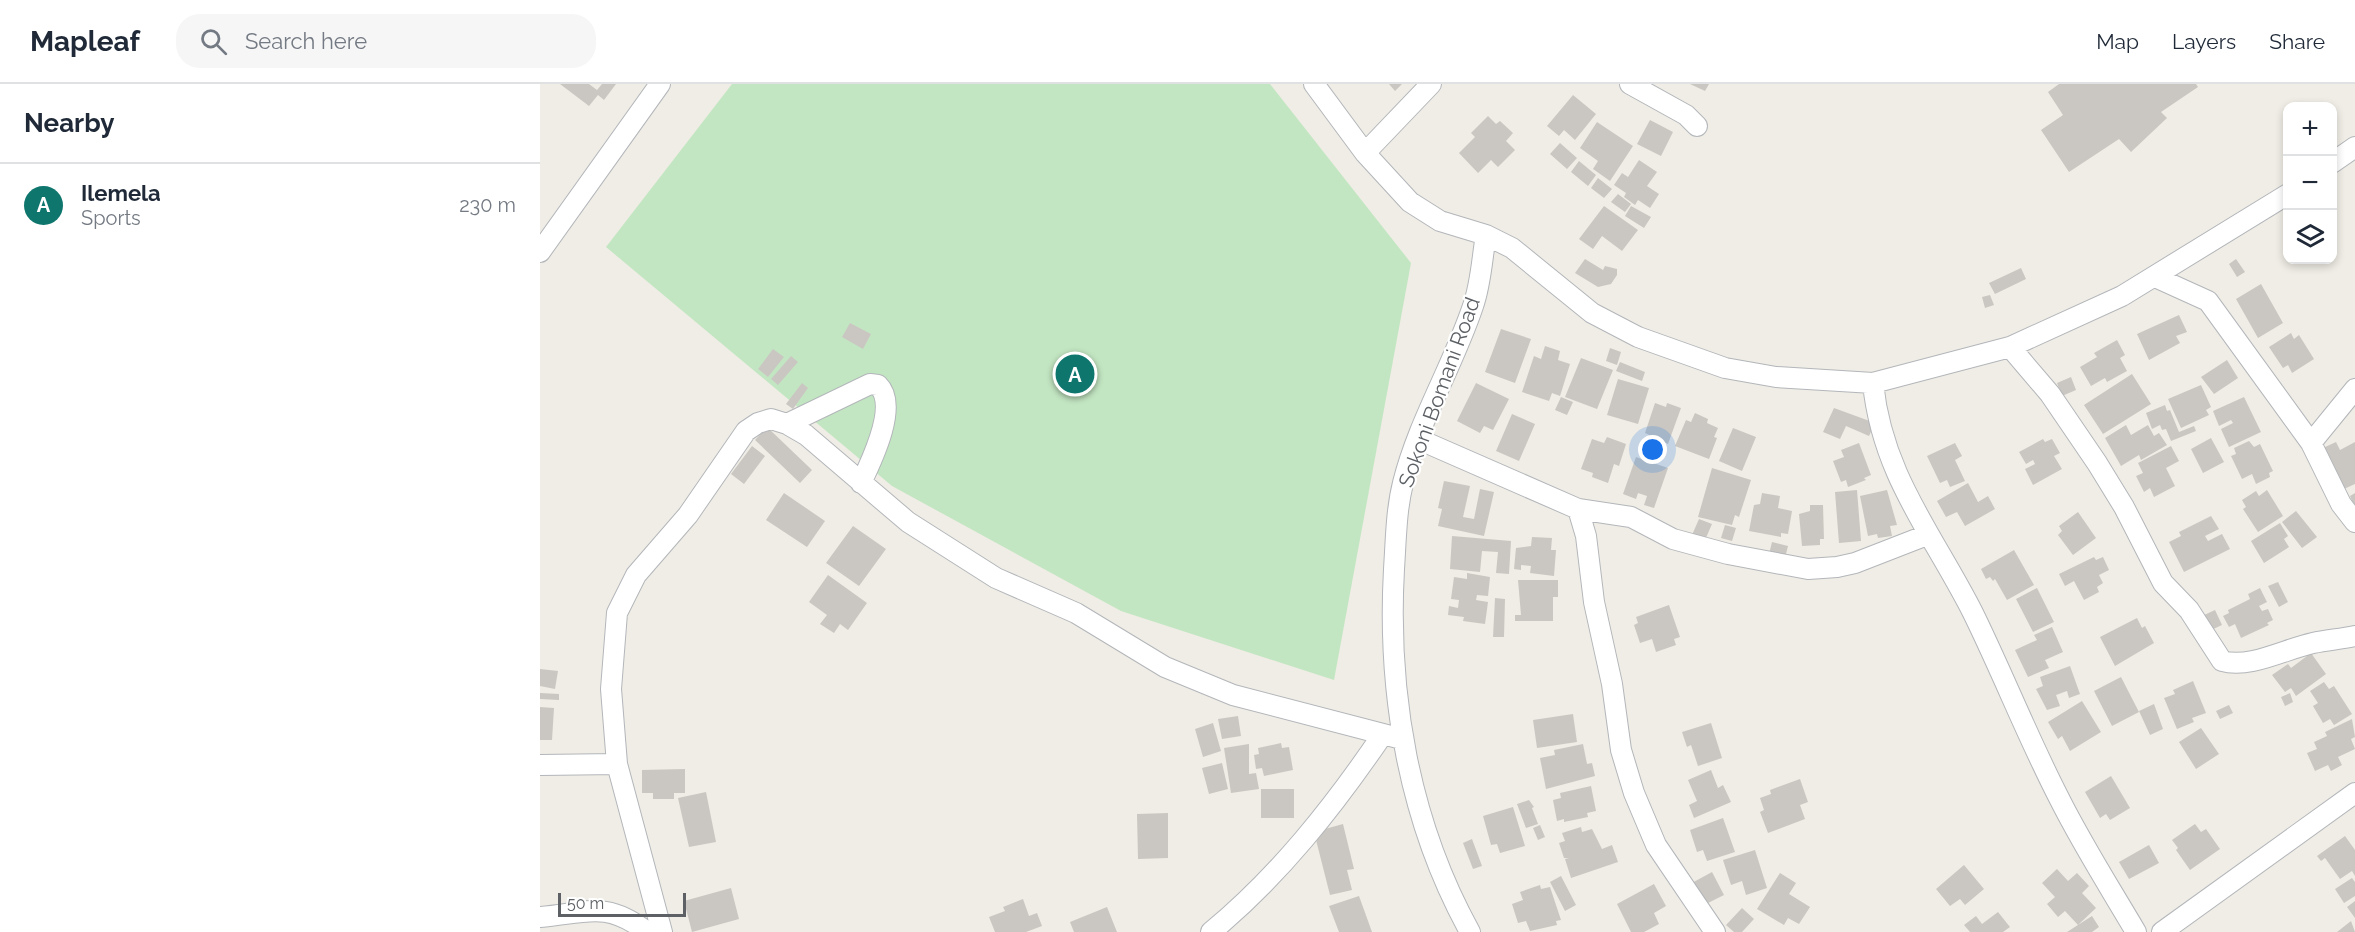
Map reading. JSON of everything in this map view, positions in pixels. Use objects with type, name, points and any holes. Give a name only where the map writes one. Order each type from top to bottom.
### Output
[{"type":"street","points":[[540,252],[660,84]]},
{"type":"street","points":[[1314,84],[1365,153],[1410,202],[1440,221],[1486,235],[1512,248],[1592,313],[1638,337],[1747,373],[1873,382],[2010,346],[2122,296],[2283,197]]},
{"type":"street","points":[[1365,153],[1431,84]]},
{"type":"street","points":[[1630,84],[1686,115],[1697,126]]},
{"type":"street","points":[[2337,160],[2355,147]]},
{"type":"street","name":"Sokoni Bomani Road","points":[[1470,932],[1453,902],[1427,838],[1393,737],[1394,562],[1397,519],[1403,483],[1418,439],[1474,305],[1486,235]]},
{"type":"street","points":[[2155,277],[2208,301],[2311,444],[2341,504],[2355,522]]},
{"type":"street","points":[[2010,346],[2050,394],[2124,507],[2163,583],[2189,610],[2222,661],[2230,663],[2270,656],[2312,643],[2355,636]]},
{"type":"street","points":[[1873,382],[1879,429],[1888,454],[1926,535],[1953,574],[2060,800],[2136,932]]},
{"type":"street","points":[[787,424],[827,402],[870,384],[878,384],[886,394],[886,404],[875,452],[861,483]]},
{"type":"street","points":[[2311,444],[2355,389]]},
{"type":"street","points":[[662,932],[617,764],[613,733],[612,662],[617,613],[625,592],[636,575],[687,515],[746,431],[758,423],[771,419],[787,424],[806,435],[908,522],[996,578],[1076,613],[1166,667],[1233,695],[1393,737],[1277,868],[1214,931]]},
{"type":"street","points":[[1418,439],[1578,509],[1631,517],[1673,539],[1710,550],[1808,569],[1855,563],[1926,535]]},
{"type":"street","points":[[1578,509],[1586,536],[1594,602],[1612,684],[1621,750],[1634,793],[1656,845],[1715,932]]},
{"type":"street","points":[[540,765],[617,764]]},
{"type":"street","points":[[2163,932],[2355,793]]},
{"type":"street","points":[[540,917],[592,909],[630,920],[647,932]]},
{"type":"green space","points":[[732,84],[1270,84],[1411,263],[1334,680],[1121,611],[892,486],[606,247]]},
{"type":"building","points":[[560,84],[589,84],[597,90],[602,84],[616,84],[604,100],[598,95],[589,106]]},
{"type":"building","points":[[1389,84],[1402,84],[1395,91]]},
{"type":"building","points":[[1690,84],[1709,84],[1705,91]]},
{"type":"building","points":[[2059,84],[2196,84],[2198,87],[2161,112],[2167,118],[2131,152],[2119,139],[2069,172],[2041,130],[2063,115],[2048,92]]},
{"type":"building","points":[[1573,95],[1596,114],[1575,140],[1564,130],[1559,136],[1547,126]]},
{"type":"building","points":[[1488,116],[1496,124],[1500,121],[1513,133],[1506,141],[1515,150],[1498,167],[1491,160],[1478,173],[1459,153],[1475,137],[1471,133]]},
{"type":"building","points":[[1650,120],[1673,132],[1661,156],[1637,144]]},
{"type":"building","points":[[1597,122],[1633,146],[1610,181],[1593,169],[1598,161],[1580,148]]},
{"type":"building","points":[[1560,143],[1577,158],[1567,169],[1550,154]]},
{"type":"building","points":[[1639,160],[1657,172],[1647,186],[1659,194],[1650,208],[1638,200],[1635,205],[1624,197],[1626,193],[1614,185],[1622,173],[1628,177]]},
{"type":"building","points":[[1579,161],[1596,175],[1588,186],[1571,172]]},
{"type":"building","points":[[1598,178],[1612,189],[1604,198],[1591,188]]},
{"type":"building","points":[[1618,194],[1631,204],[1625,212],[1611,202]]},
{"type":"building","points":[[1604,206],[1638,230],[1622,251],[1602,236],[1593,249],[1579,239]]},
{"type":"building","points":[[1631,206],[1651,217],[1644,228],[1625,216]]},
{"type":"building","points":[[1585,259],[1603,270],[1605,266],[1617,269],[1617,275],[1611,284],[1598,287],[1575,273]]},
{"type":"building","points":[[2236,259],[2245,272],[2237,277],[2229,264]]},
{"type":"building","points":[[2021,268],[2026,279],[1995,294],[1989,283]]},
{"type":"building","points":[[2261,284],[2283,323],[2258,338],[2236,299]]},
{"type":"building","points":[[1990,295],[1994,305],[1985,308],[1982,297]]},
{"type":"building","points":[[2179,315],[2187,332],[2176,336],[2180,343],[2149,360],[2137,334]]},
{"type":"building","points":[[850,323],[871,334],[863,349],[842,337]]},
{"type":"building","points":[[1501,329],[1531,339],[1515,383],[1485,372]]},
{"type":"building","points":[[2291,333],[2294,339],[2299,335],[2314,359],[2292,373],[2288,365],[2283,368],[2269,347]]},
{"type":"building","points":[[2117,340],[2125,355],[2120,358],[2127,371],[2107,382],[2105,378],[2091,386],[2080,367],[2097,357],[2094,353]]},
{"type":"building","points":[[1545,346],[1560,351],[1558,360],[1570,364],[1560,396],[1552,393],[1549,401],[1522,392],[1534,356],[1541,359]]},
{"type":"building","points":[[1610,348],[1621,352],[1617,365],[1606,361]]},
{"type":"building","points":[[773,349],[784,357],[768,377],[758,369]]},
{"type":"building","points":[[791,356],[798,362],[778,385],[771,379]]},
{"type":"building","points":[[1581,358],[1613,370],[1597,409],[1565,397]]},
{"type":"building","points":[[2227,360],[2238,378],[2214,394],[2201,377]]},
{"type":"building","points":[[1620,362],[1645,372],[1642,381],[1616,371]]},
{"type":"building","points":[[2132,374],[2151,404],[2103,434],[2084,405]]},
{"type":"building","points":[[2071,377],[2076,390],[2062,396],[2057,383]]},
{"type":"building","points":[[1618,379],[1649,388],[1638,424],[1607,415]]},
{"type":"building","points":[[802,383],[808,388],[793,409],[786,404]]},
{"type":"building","points":[[1476,383],[1509,399],[1493,430],[1484,426],[1480,433],[1457,421]]},
{"type":"building","points":[[2201,385],[2211,407],[2206,410],[2209,415],[2181,428],[2168,399]]},
{"type":"building","points":[[1561,397],[1573,402],[1567,415],[1555,410]]},
{"type":"building","points":[[2244,397],[2261,432],[2229,447],[2221,429],[2233,423],[2231,420],[2219,426],[2213,411]]},
{"type":"building","points":[[1655,403],[1666,407],[1667,403],[1681,408],[1668,444],[1645,433]]},
{"type":"building","points":[[2165,405],[2167,411],[2170,410],[2179,432],[2194,426],[2196,431],[2171,441],[2166,429],[2162,430],[2160,425],[2152,429],[2146,413]]},
{"type":"building","points":[[1834,408],[1875,423],[1869,436],[1846,426],[1840,439],[1823,432]]},
{"type":"building","points":[[1695,413],[1708,419],[1707,423],[1718,428],[1714,437],[1717,438],[1709,459],[1675,446],[1686,420],[1691,422]]},
{"type":"building","points":[[1512,414],[1535,424],[1519,461],[1496,451]]},
{"type":"building","points":[[2126,425],[2131,435],[2148,425],[2154,436],[2159,433],[2167,445],[2141,460],[2139,455],[2121,466],[2105,438]]},
{"type":"building","points":[[767,427],[812,470],[800,483],[755,440]]},
{"type":"building","points":[[1733,428],[1756,437],[1742,471],[1719,461]]},
{"type":"building","points":[[1607,437],[1626,444],[1619,466],[1614,464],[1608,483],[1592,477],[1593,473],[1581,469],[1592,439],[1604,443]]},
{"type":"building","points":[[2211,438],[2224,462],[2203,473],[2191,449]]},
{"type":"building","points":[[2043,439],[2045,442],[2052,439],[2060,453],[2054,456],[2062,469],[2033,485],[2025,469],[2035,464],[2033,460],[2026,464],[2019,452]]},
{"type":"building","points":[[2249,441],[2254,447],[2260,444],[2273,471],[2269,473],[2270,477],[2256,484],[2252,474],[2242,479],[2231,456],[2236,454],[2234,448]]},
{"type":"building","points":[[2336,442],[2340,450],[2355,442],[2355,484],[2344,489],[2323,448]]},
{"type":"building","points":[[1859,443],[1871,475],[1864,478],[1866,480],[1848,487],[1846,480],[1841,482],[1833,461],[1844,457],[1841,450]]},
{"type":"building","points":[[1955,443],[1962,456],[1955,460],[1965,481],[1950,487],[1947,480],[1940,483],[1927,456]]},
{"type":"building","points":[[752,446],[765,456],[744,484],[731,474]]},
{"type":"building","points":[[2171,446],[2179,461],[2166,468],[2175,486],[2154,497],[2150,488],[2144,492],[2136,476],[2143,473],[2138,463]]},
{"type":"building","points":[[1636,457],[1668,468],[1654,508],[1644,505],[1647,496],[1638,493],[1636,499],[1623,494]]},
{"type":"building","points":[[1712,468],[1751,480],[1739,517],[1735,515],[1732,525],[1698,517]]},
{"type":"building","points":[[1444,481],[1470,486],[1463,517],[1474,519],[1480,489],[1494,492],[1484,536],[1438,526],[1442,509],[1438,508]]},
{"type":"building","points":[[1968,483],[1978,502],[1988,496],[1995,509],[1965,526],[1957,512],[1946,517],[1937,501]]},
{"type":"building","points":[[1857,490],[1861,541],[1839,543],[1835,492]]},
{"type":"building","points":[[1887,490],[1897,525],[1890,526],[1892,536],[1878,538],[1877,534],[1868,536],[1860,496]]},
{"type":"building","points":[[2267,490],[2283,516],[2258,532],[2243,509],[2246,507],[2242,500],[2256,491],[2259,496]]},
{"type":"building","points":[[784,493],[825,521],[807,547],[766,520]]},
{"type":"building","points":[[1762,493],[1780,496],[1778,508],[1792,511],[1788,534],[1781,533],[1781,537],[1749,531],[1754,505],[1760,504]]},
{"type":"building","points":[[2355,493],[2355,507],[2350,496]]},
{"type":"building","points":[[1810,505],[1823,505],[1824,539],[1820,539],[1820,545],[1802,546],[1799,514],[1810,511]]},
{"type":"building","points":[[2296,511],[2317,537],[2302,548],[2282,522]]},
{"type":"building","points":[[2078,512],[2096,538],[2073,555],[2058,535],[2062,531],[2059,526]]},
{"type":"building","points":[[2211,516],[2219,529],[2205,536],[2208,541],[2222,534],[2230,549],[2184,572],[2169,542],[2181,536],[2179,532]]},
{"type":"building","points":[[1699,519],[1712,524],[1705,540],[1692,535]]},
{"type":"building","points":[[2280,523],[2288,536],[2284,539],[2289,547],[2264,563],[2251,541]]},
{"type":"building","points":[[1725,525],[1736,528],[1732,541],[1721,538]]},
{"type":"building","points":[[853,526],[886,549],[859,586],[826,563]]},
{"type":"building","points":[[1452,536],[1511,541],[1509,574],[1496,573],[1498,552],[1482,551],[1480,572],[1450,569]]},
{"type":"building","points":[[1532,537],[1552,538],[1551,550],[1556,550],[1554,576],[1530,573],[1531,566],[1521,565],[1521,570],[1514,569],[1516,548],[1531,546]]},
{"type":"building","points":[[1772,542],[1788,546],[1785,558],[1769,554]]},
{"type":"building","points":[[2014,550],[2034,585],[2007,600],[1995,579],[1993,581],[1990,577],[1986,579],[1981,569]]},
{"type":"building","points":[[2094,557],[2096,560],[2103,557],[2109,570],[2099,575],[2103,583],[2097,587],[2099,592],[2084,600],[2074,581],[2065,586],[2059,574]]},
{"type":"building","points":[[1467,573],[1490,577],[1488,596],[1477,595],[1476,600],[1488,602],[1485,624],[1463,621],[1464,617],[1448,615],[1449,606],[1458,608],[1459,600],[1451,599],[1454,577],[1467,579]]},
{"type":"building","points":[[828,575],[867,603],[848,630],[840,624],[834,633],[820,624],[827,615],[809,602]]},
{"type":"building","points":[[1518,580],[1558,580],[1558,597],[1553,597],[1553,621],[1515,621],[1515,615],[1521,615]]},
{"type":"building","points":[[2278,582],[2288,602],[2279,607],[2268,586]]},
{"type":"building","points":[[2037,588],[2054,622],[2033,632],[2016,599]]},
{"type":"building","points":[[2260,588],[2267,602],[2259,606],[2262,611],[2268,609],[2273,620],[2267,623],[2269,625],[2241,638],[2235,624],[2229,627],[2223,616],[2229,613],[2228,610],[2250,599],[2248,594]]},
{"type":"building","points":[[1495,598],[1505,599],[1504,637],[1493,637]]},
{"type":"building","points":[[1669,605],[1680,637],[1674,639],[1676,645],[1656,652],[1652,639],[1640,643],[1634,625],[1638,623],[1636,617]]},
{"type":"building","points":[[2215,610],[2222,625],[2207,632],[2200,617]]},
{"type":"building","points":[[2137,618],[2142,628],[2145,626],[2154,643],[2115,666],[2100,637]]},
{"type":"building","points":[[2052,627],[2063,652],[2045,660],[2049,668],[2028,677],[2015,650],[2037,640],[2034,635]]},
{"type":"building","points":[[2311,653],[2326,674],[2296,696],[2291,688],[2285,692],[2272,675],[2288,664],[2291,668]]},
{"type":"building","points":[[2070,666],[2080,694],[2069,698],[2067,691],[2056,695],[2060,706],[2047,710],[2036,689],[2043,686],[2040,677]]},
{"type":"building","points":[[540,669],[558,671],[555,689],[540,686]]},
{"type":"building","points":[[2121,677],[2139,712],[2112,726],[2094,691]]},
{"type":"building","points":[[2193,681],[2206,713],[2192,718],[2194,722],[2177,729],[2164,698],[2175,694],[2173,690]]},
{"type":"building","points":[[2324,682],[2329,689],[2334,686],[2352,714],[2334,725],[2330,719],[2323,723],[2313,706],[2318,703],[2310,691]]},
{"type":"building","points":[[540,693],[559,694],[559,700],[540,699]]},
{"type":"building","points":[[2290,693],[2293,702],[2285,706],[2281,697]]},
{"type":"building","points":[[2082,701],[2101,732],[2070,751],[2062,736],[2058,739],[2048,722]]},
{"type":"building","points":[[2154,704],[2163,729],[2150,735],[2139,711]]},
{"type":"building","points":[[2229,705],[2233,713],[2220,719],[2216,711]]},
{"type":"building","points":[[540,707],[554,708],[552,740],[540,740]]},
{"type":"building","points":[[1573,714],[1577,742],[1537,748],[1533,720]]},
{"type":"building","points":[[1238,716],[1241,736],[1222,739],[1218,719]]},
{"type":"building","points":[[2352,719],[2355,737],[2351,739],[2355,749],[2338,757],[2342,765],[2331,771],[2328,765],[2315,771],[2307,753],[2317,749],[2314,742],[2327,736],[2325,732]]},
{"type":"building","points":[[1213,723],[1221,751],[1203,757],[1195,729]]},
{"type":"building","points":[[1711,723],[1722,758],[1698,766],[1691,745],[1687,747],[1682,732]]},
{"type":"building","points":[[2201,728],[2219,754],[2196,769],[2179,742]]},
{"type":"building","points":[[1281,743],[1282,748],[1289,747],[1293,770],[1264,776],[1262,768],[1256,769],[1254,755],[1259,754],[1258,748]]},
{"type":"building","points":[[1249,744],[1249,774],[1256,773],[1259,789],[1231,793],[1224,748]]},
{"type":"building","points":[[1583,744],[1587,764],[1592,763],[1595,776],[1546,789],[1540,758],[1555,755],[1554,750]]},
{"type":"building","points":[[1222,763],[1228,789],[1209,794],[1202,768]]},
{"type":"building","points":[[685,769],[685,793],[674,793],[674,799],[653,799],[653,793],[642,793],[642,770]]},
{"type":"building","points":[[1711,770],[1718,788],[1723,785],[1731,802],[1694,818],[1689,805],[1697,801],[1688,780]]},
{"type":"building","points":[[2111,776],[2130,808],[2110,820],[2106,814],[2100,818],[2085,792]]},
{"type":"building","points":[[1800,779],[1808,802],[1800,805],[1805,819],[1768,833],[1760,812],[1764,810],[1760,798],[1771,794],[1770,790]]},
{"type":"building","points":[[1591,786],[1596,811],[1587,813],[1588,817],[1564,822],[1564,819],[1557,821],[1553,800],[1561,798],[1560,793]]},
{"type":"building","points":[[1261,789],[1294,789],[1294,818],[1261,818]]},
{"type":"building","points":[[706,792],[716,842],[689,847],[678,798]]},
{"type":"building","points":[[1529,800],[1534,807],[1532,808],[1538,824],[1526,828],[1517,804]]},
{"type":"building","points":[[1513,807],[1525,846],[1500,853],[1497,844],[1491,845],[1483,816]]},
{"type":"building","points":[[1168,813],[1168,858],[1138,859],[1137,814]]},
{"type":"building","points":[[1723,818],[1735,852],[1707,861],[1703,850],[1697,852],[1690,830]]},
{"type":"building","points":[[1343,824],[1354,869],[1347,870],[1352,890],[1330,895],[1314,832]]},
{"type":"building","points":[[2195,824],[2201,832],[2206,829],[2220,849],[2190,870],[2172,840]]},
{"type":"building","points":[[1540,825],[1545,837],[1538,840],[1533,828]]},
{"type":"building","points":[[1581,827],[1582,832],[1592,829],[1602,849],[1612,845],[1618,862],[1571,878],[1565,859],[1569,858],[1564,858],[1559,843],[1565,841],[1562,833]]},
{"type":"building","points":[[2345,836],[2355,850],[2355,876],[2352,871],[2340,879],[2325,858],[2321,861],[2317,856]]},
{"type":"building","points":[[1472,839],[1482,866],[1473,869],[1463,843]]},
{"type":"building","points":[[2149,845],[2159,863],[2129,879],[2119,862]]},
{"type":"building","points":[[1755,850],[1767,888],[1746,895],[1742,881],[1731,885],[1723,860]]},
{"type":"building","points":[[1964,865],[1984,889],[1965,905],[1960,899],[1950,906],[1936,889]]},
{"type":"building","points":[[2057,869],[2068,881],[2077,873],[2089,886],[2082,893],[2096,908],[2078,925],[2065,911],[2058,917],[2047,904],[2055,897],[2042,883]]},
{"type":"building","points":[[1712,872],[1724,895],[1702,906],[1690,884]]},
{"type":"building","points":[[1780,873],[1796,883],[1789,894],[1810,907],[1799,924],[1788,918],[1784,925],[1757,909]]},
{"type":"building","points":[[1561,876],[1576,905],[1565,911],[1550,882]]},
{"type":"building","points":[[2352,878],[2355,882],[2355,896],[2344,903],[2335,889]]},
{"type":"building","points":[[1654,884],[1666,906],[1654,913],[1659,924],[1644,932],[1631,932],[1617,904]]},
{"type":"building","points":[[1540,885],[1541,889],[1550,887],[1561,920],[1556,921],[1557,925],[1530,931],[1526,921],[1518,923],[1512,904],[1523,900],[1520,892]]},
{"type":"building","points":[[731,888],[739,919],[692,932],[684,901]]},
{"type":"building","points":[[1359,896],[1372,932],[1339,932],[1329,906]]},
{"type":"building","points":[[1023,899],[1029,916],[1037,913],[1042,926],[1026,932],[995,932],[989,917],[1005,911],[1003,907]]},
{"type":"building","points":[[2355,901],[2355,918],[2347,907]]},
{"type":"building","points":[[1107,907],[1117,932],[1074,932],[1070,922]]},
{"type":"building","points":[[1742,908],[1754,919],[1742,932],[1734,932],[1726,925]]},
{"type":"building","points":[[1998,912],[2010,927],[2003,932],[1970,932],[1964,925],[1976,916],[1982,924]]},
{"type":"building","points":[[2092,916],[2099,927],[2092,932],[2067,932]]},
{"type":"building","points":[[2351,921],[2355,932],[2337,932]]},
{"type":"place","name":"Ilemela","points":[[1075,374]]}]
